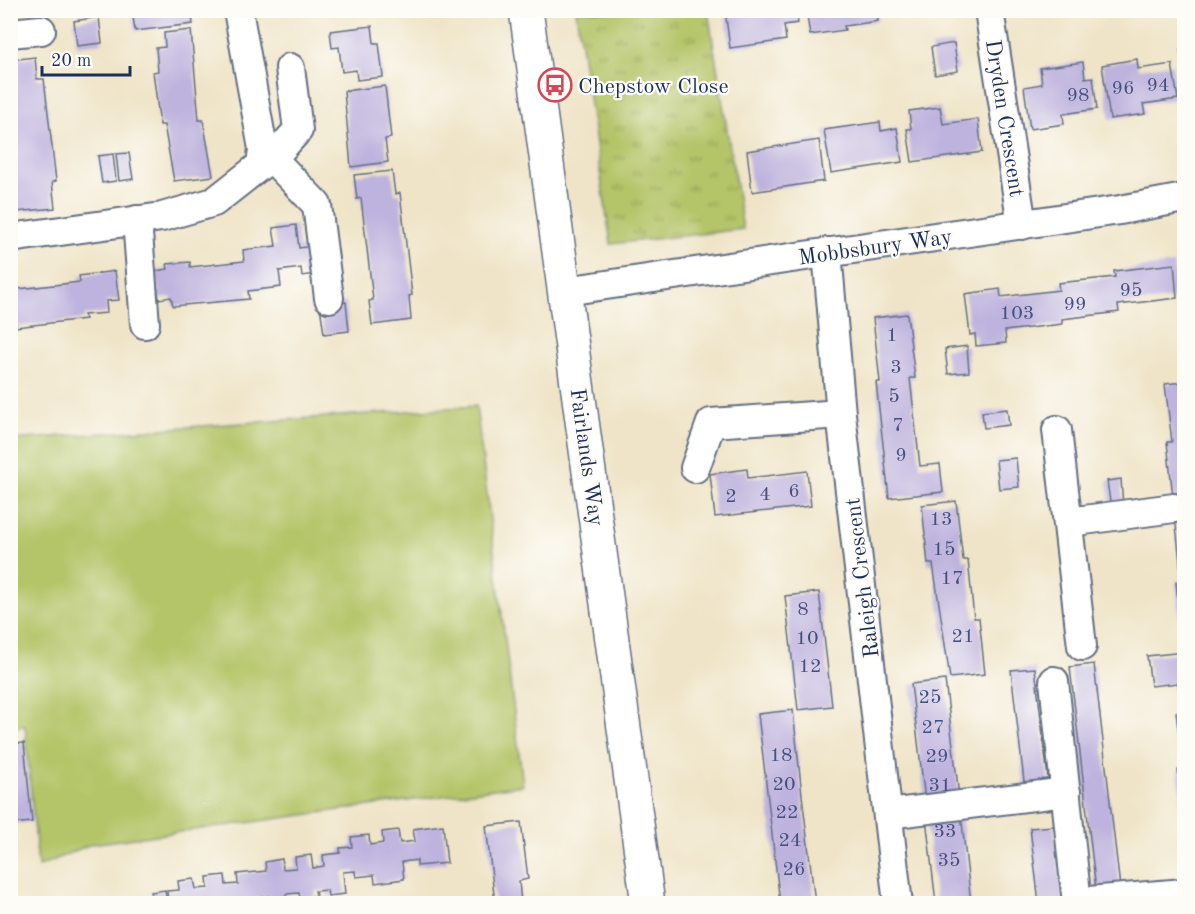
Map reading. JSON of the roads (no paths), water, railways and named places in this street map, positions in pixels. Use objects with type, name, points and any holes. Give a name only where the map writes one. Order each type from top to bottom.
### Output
[{"type":"main road","name":"Fairlands Way","points":[[526,10],[648,903]]},
{"type":"street","name":"Dryden Crescent","points":[[989,10],[1022,225]]},
{"type":"street","points":[[246,12],[268,154],[317,205],[329,298]]},
{"type":"street","points":[[10,33],[41,30]]},
{"type":"street","points":[[10,238],[162,217],[214,202],[261,165],[268,154],[298,130],[290,68]]},
{"type":"street","name":"Mobbsbury Way","points":[[565,291],[1022,225],[1185,198]]},
{"type":"street","points":[[137,220],[145,324]]},
{"type":"street","name":"Raleigh Crescent","points":[[828,252],[841,414],[898,903]]},
{"type":"street","points":[[695,468],[711,423],[841,414]]},
{"type":"street","points":[[1057,430],[1082,646]]},
{"type":"street","points":[[1069,522],[1174,508]]},
{"type":"street","points":[[1054,681],[1077,903],[1185,893]]},
{"type":"street","points":[[888,814],[1066,792]]},
{"type":"place","name":"Chepstow Close","points":[[555,85]]}]
